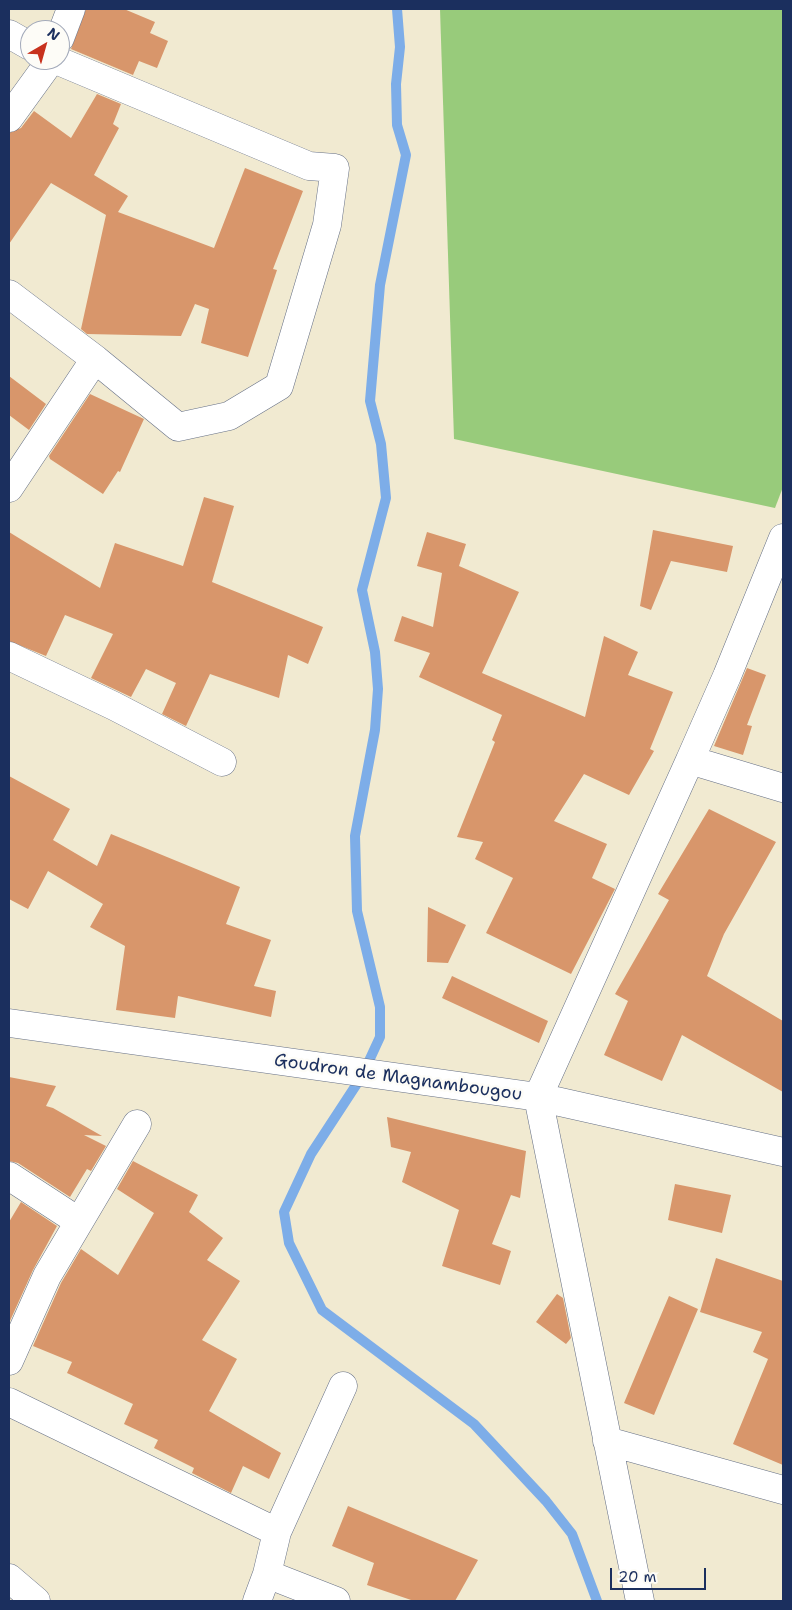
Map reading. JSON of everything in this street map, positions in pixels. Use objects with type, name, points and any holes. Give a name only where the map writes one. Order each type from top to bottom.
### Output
[{"type":"street","points":[[9,34],[20,40]]},
{"type":"street","points":[[9,294],[95,359],[178,427],[229,416],[279,386],[327,225],[335,168],[309,166],[70,66]]},
{"type":"street","points":[[9,118],[44,70]]},
{"type":"street","points":[[9,488],[95,359]]},
{"type":"street","points":[[640,1601],[538,1097],[727,676],[783,538]]},
{"type":"street","points":[[9,656],[114,706],[222,762]]},
{"type":"street","points":[[690,760],[783,788]]},
{"type":"street","name":"Goudron de Magnambougou","points":[[9,1023],[538,1097],[783,1152]]},
{"type":"street","points":[[9,1362],[17,1318],[47,1276],[137,1124]]},
{"type":"street","points":[[9,1176],[78,1221]]},
{"type":"street","points":[[257,1601],[267,1574],[277,1532],[343,1386]]},
{"type":"street","points":[[9,1402],[277,1532]]},
{"type":"street","points":[[607,1441],[783,1490]]},
{"type":"street","points":[[267,1574],[336,1601]]},
{"type":"street","points":[[9,1578],[36,1601]]},
{"type":"green space","points":[[440,9],[783,9],[783,487],[775,508],[454,439]]},
{"type":"building","points":[[86,9],[124,9],[155,22],[150,33],[168,41],[157,68],[139,61],[133,75],[71,49]]},
{"type":"building","points":[[97,94],[121,104],[113,124],[119,128],[94,175],[128,196],[118,212],[214,248],[245,168],[303,191],[273,269],[277,270],[248,357],[201,343],[209,309],[195,304],[181,336],[87,334],[81,329],[106,215],[51,183],[9,244],[9,133],[21,128],[34,111],[71,138]]},
{"type":"building","points":[[9,376],[46,404],[29,430],[9,415]]},
{"type":"building","points":[[90,394],[144,419],[120,472],[118,471],[103,494],[50,459],[49,456]]},
{"type":"building","points":[[204,497],[234,506],[212,582],[323,627],[308,664],[288,655],[279,698],[210,674],[186,726],[162,714],[176,683],[146,669],[131,697],[91,678],[113,634],[65,615],[46,656],[9,641],[9,532],[100,588],[115,543],[183,566]]},
{"type":"building","points":[[653,530],[733,546],[727,572],[671,561],[651,610],[640,606]]},
{"type":"building","points":[[427,532],[466,544],[459,566],[519,592],[482,673],[585,717],[604,636],[638,652],[628,675],[673,692],[650,749],[654,751],[629,795],[584,774],[554,821],[607,844],[592,878],[615,889],[571,974],[486,933],[513,878],[475,859],[483,842],[457,837],[495,742],[492,740],[502,715],[419,677],[430,653],[394,641],[402,616],[433,627],[442,573],[417,566]]},
{"type":"building","points":[[747,668],[766,675],[747,725],[752,726],[743,755],[714,746]]},
{"type":"building","points":[[9,776],[70,809],[53,840],[97,866],[111,834],[240,887],[226,924],[271,940],[254,986],[276,991],[271,1017],[178,996],[175,1018],[116,1010],[125,946],[90,927],[103,904],[48,871],[28,909],[9,899]]},
{"type":"building","points":[[709,809],[776,842],[724,934],[707,976],[783,1021],[783,1092],[682,1035],[662,1081],[604,1055],[628,1001],[615,994],[669,900],[658,894]]},
{"type":"building","points":[[428,907],[466,925],[448,963],[427,962]]},
{"type":"building","points":[[452,976],[548,1021],[539,1043],[442,998]]},
{"type":"building","points":[[9,1077],[56,1086],[46,1106],[53,1108],[102,1136],[84,1135],[106,1146],[91,1171],[87,1169],[70,1197],[18,1163],[9,1161]]},
{"type":"building","points":[[387,1117],[526,1151],[520,1198],[511,1195],[492,1244],[511,1251],[500,1285],[442,1266],[459,1210],[402,1182],[411,1152],[391,1147]]},
{"type":"building","points":[[133,1161],[198,1195],[189,1212],[223,1238],[207,1260],[240,1281],[202,1340],[237,1359],[209,1411],[281,1453],[269,1479],[243,1466],[231,1493],[192,1473],[194,1468],[154,1448],[158,1440],[124,1424],[133,1404],[67,1373],[72,1362],[33,1346],[61,1283],[81,1249],[118,1275],[154,1213],[117,1189]]},
{"type":"building","points":[[675,1184],[731,1195],[722,1233],[668,1220]]},
{"type":"building","points":[[21,1202],[57,1226],[33,1270],[9,1323],[9,1222]]},
{"type":"building","points":[[716,1258],[783,1281],[783,1465],[733,1444],[768,1359],[753,1352],[762,1332],[700,1312]]},
{"type":"building","points":[[557,1294],[563,1298],[571,1338],[566,1344],[536,1322]]},
{"type":"building","points":[[669,1296],[698,1309],[654,1415],[624,1403]]},
{"type":"building","points":[[348,1506],[478,1560],[455,1601],[414,1601],[367,1585],[374,1563],[332,1546]]},
{"type":"waterway","points":[[397,9],[400,47],[396,84],[397,125],[406,155],[380,285],[370,401],[381,444],[386,498],[362,590],[375,652],[378,689],[375,730],[355,836],[357,911],[380,1007],[380,1037],[362,1076],[311,1154],[284,1212],[289,1243],[322,1310],[474,1424],[546,1501],[572,1534],[597,1601]]}]
